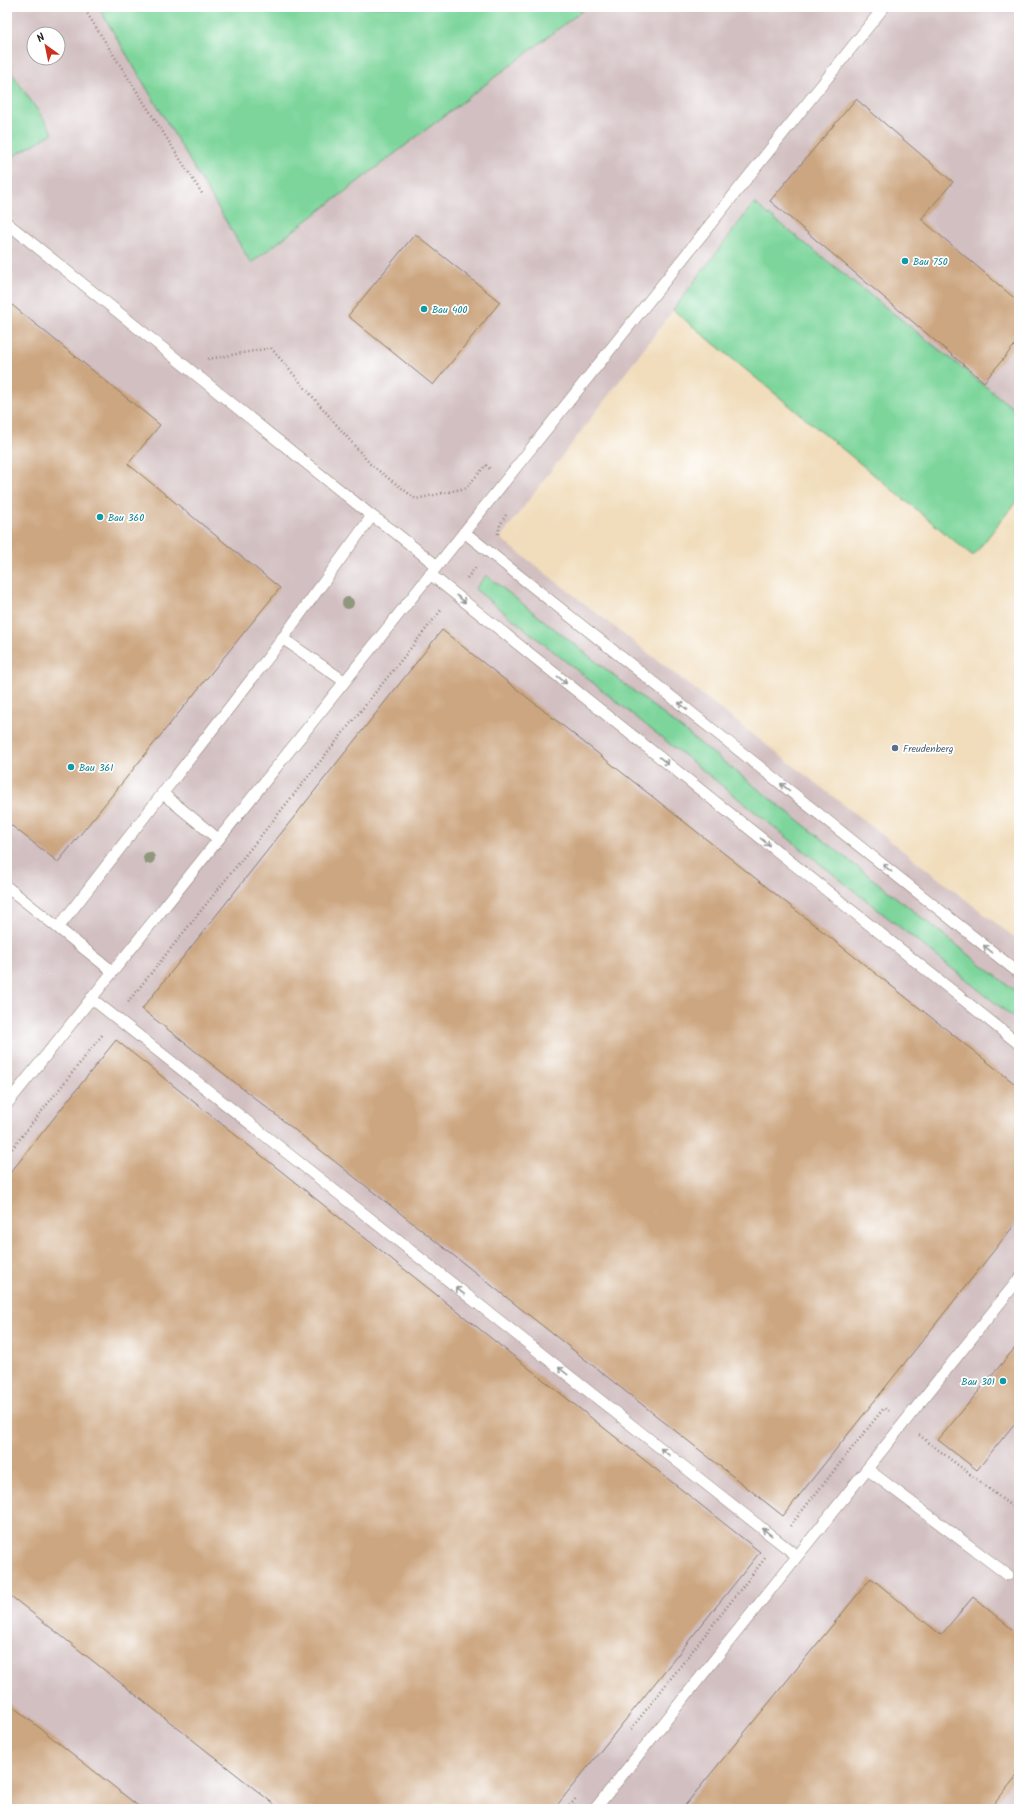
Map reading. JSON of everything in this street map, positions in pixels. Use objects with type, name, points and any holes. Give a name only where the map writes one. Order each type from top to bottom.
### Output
[{"type":"lane","points":[[7,1104],[884,7]]},
{"type":"lane","points":[[7,223],[372,516],[392,530],[433,570],[454,594],[1019,1044]]},
{"type":"lane","points":[[58,928],[282,638],[372,516]]},
{"type":"lane","points":[[464,532],[1019,974]]},
{"type":"lane","points":[[282,638],[344,681]]},
{"type":"lane","points":[[162,793],[218,839]]},
{"type":"lane","points":[[7,887],[112,971]]},
{"type":"lane","points":[[91,998],[797,1556]]},
{"type":"lane","points":[[595,1809],[1019,1279]]},
{"type":"lane","points":[[867,1469],[1008,1575]]},
{"type":"path","points":[[84,7],[203,194]]},
{"type":"path","points":[[7,1155],[489,551]]},
{"type":"path","points":[[626,1734],[884,1408],[1019,1512]]},
{"type":"path","points":[[567,1809],[582,1790]]},
{"type":"shaded area","points":[[7,7],[98,7],[251,262],[587,7],[1019,7],[1019,413],[754,204],[500,538],[1019,941],[1019,1809],[7,1809]]},
{"type":"green space","points":[[105,7],[587,7],[251,263],[100,10]]},
{"type":"green space","points":[[7,66],[53,133],[7,160]]},
{"type":"green space","points":[[754,203],[1019,413],[1019,498],[973,556],[673,310]]},
{"type":"green space","points":[[486,575],[1019,994],[1019,1022],[475,589]]},
{"type":"building","name":"Bau 750","points":[[856,99],[953,182],[921,219],[1019,302],[1019,340],[984,382],[770,201]]},
{"type":"building","name":"Bau 400","points":[[415,234],[500,302],[433,385],[348,316]]},
{"type":"building","name":"Bau 360","points":[[7,301],[160,425],[128,464],[280,588],[58,862],[7,822]]},
{"type":"building","points":[[442,630],[1019,1087],[1019,1219],[783,1516],[142,1009]]},
{"type":"building","points":[[116,1040],[760,1552],[554,1809],[280,1809],[7,1593],[7,1177]]},
{"type":"building","name":"Bau 301","points":[[1019,1343],[1019,1418],[977,1470],[938,1440]]},
{"type":"building","points":[[871,1578],[941,1635],[973,1597],[1019,1635],[1019,1773],[990,1809],[682,1809]]},
{"type":"building","points":[[7,1702],[142,1809],[7,1809]]},
{"type":"place","name":"Bau 750","points":[[905,261]]},
{"type":"place","name":"Bau 400","points":[[424,309]]},
{"type":"place","name":"Bau 360","points":[[100,517]]},
{"type":"place","name":"Freudenberg","points":[[895,748]]},
{"type":"place","name":"Bau 361","points":[[71,767]]},
{"type":"place","name":"Bau 301","points":[[1003,1381]]}]
